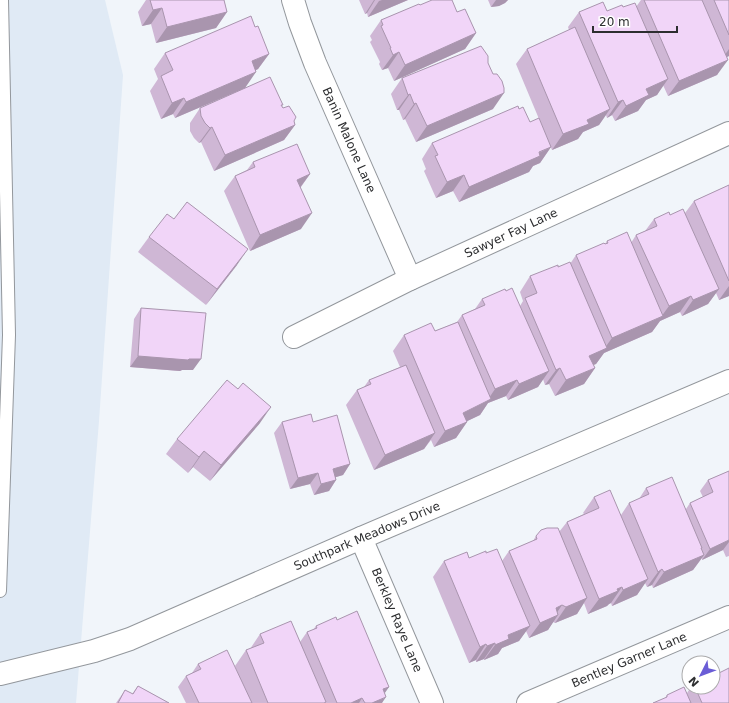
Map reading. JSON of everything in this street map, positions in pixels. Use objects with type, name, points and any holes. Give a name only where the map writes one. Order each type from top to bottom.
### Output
[{"type":"street","name":"Banin Malone Lane","points":[[293,0],[315,64],[410,279]]},
{"type":"street","name":"Sawyer Fay Lane","points":[[294,337],[410,279],[729,132]]},
{"type":"street","name":"Southpark Meadows Drive","points":[[0,674],[94,651],[130,639],[729,381]]},
{"type":"street","name":"Berkley Raye Lane","points":[[362,538],[432,703]]},
{"type":"street","name":"Bentley Garner Lane","points":[[528,703],[729,617]]},
{"type":"lane","points":[[0,587],[5,335],[2,0]]},
{"type":"shaded area","points":[[0,0],[105,0],[123,75],[99,421],[76,703],[0,703]]},
{"type":"building","points":[[150,0],[224,0],[227,12],[167,27],[162,8],[153,10]]},
{"type":"building","points":[[432,0],[452,0],[457,12],[465,9],[476,33],[405,65],[399,52],[393,55],[381,26],[383,25],[381,20]]},
{"type":"building","points":[[644,0],[702,0],[728,60],[679,81]]},
{"type":"building","points":[[714,0],[729,0],[729,35]]},
{"type":"building","points":[[603,2],[607,11],[622,5],[623,7],[635,3],[668,79],[646,89],[649,95],[626,106],[623,100],[618,102],[579,12]]},
{"type":"building","points":[[251,16],[255,27],[258,26],[269,54],[252,61],[256,72],[186,102],[184,98],[172,103],[161,76],[173,70],[165,53]]},
{"type":"building","points":[[575,27],[610,109],[587,120],[589,124],[563,134],[527,49]]},
{"type":"building","points":[[481,46],[488,56],[488,63],[493,74],[497,74],[502,81],[504,93],[427,126],[416,103],[414,104],[410,94],[408,95],[402,78]]},
{"type":"building","points":[[270,77],[283,105],[281,105],[283,108],[289,106],[296,117],[294,121],[295,125],[225,155],[212,127],[210,128],[205,123],[201,116],[200,108]]},
{"type":"building","points":[[518,106],[519,109],[523,107],[530,122],[539,118],[551,147],[539,152],[540,156],[469,187],[464,175],[447,182],[435,156],[438,155],[432,143]]},
{"type":"building","points":[[297,144],[310,174],[297,180],[312,213],[260,235],[235,176],[255,167],[253,162]]},
{"type":"building","points":[[729,185],[729,281],[694,201]]},
{"type":"building","points":[[187,202],[248,249],[217,289],[149,237],[167,214],[174,219]]},
{"type":"building","points":[[683,209],[719,289],[693,300],[691,296],[669,306],[636,235],[657,226],[654,219],[669,212],[670,215]]},
{"type":"building","points":[[627,232],[663,316],[612,338],[576,255],[604,243],[608,243],[607,241]]},
{"type":"building","points":[[570,262],[607,348],[589,356],[595,368],[566,380],[560,368],[556,370],[525,298],[537,293],[530,276]]},
{"type":"building","points":[[512,288],[549,371],[519,384],[517,380],[495,389],[462,315],[485,305],[482,299],[505,289],[506,291]]},
{"type":"building","points":[[141,308],[206,313],[201,359],[188,360],[138,356]]},
{"type":"building","points":[[458,322],[491,399],[463,413],[467,422],[445,431],[404,335],[431,323],[435,331]]},
{"type":"building","points":[[406,365],[435,433],[385,455],[357,390],[371,384],[369,380]]},
{"type":"building","points":[[227,380],[238,389],[243,383],[271,407],[221,465],[204,451],[199,457],[177,439]]},
{"type":"building","points":[[311,414],[313,422],[337,415],[350,464],[333,469],[336,480],[321,484],[318,473],[298,478],[282,422]]},
{"type":"building","points":[[729,471],[729,540],[710,549],[690,503],[713,492],[708,480]]},
{"type":"building","points":[[672,477],[704,555],[664,572],[662,569],[658,572],[629,503],[649,494],[646,488]]},
{"type":"building","points":[[610,490],[648,579],[623,590],[622,587],[617,589],[618,591],[599,599],[567,522],[599,508],[594,497]]},
{"type":"building","points":[[547,528],[558,528],[587,598],[566,607],[562,605],[556,608],[558,615],[540,623],[509,551],[537,539],[536,536],[541,530]]},
{"type":"building","points":[[497,549],[530,626],[508,635],[509,639],[495,645],[495,643],[487,646],[486,644],[480,647],[444,561],[467,552],[469,558],[486,551],[486,553]]},
{"type":"building","points":[[357,611],[389,687],[383,689],[386,697],[372,703],[365,703],[362,698],[351,703],[337,703],[307,632],[336,617],[337,620]]},
{"type":"building","points":[[291,621],[326,702],[324,703],[268,703],[246,650],[264,643],[260,634]]},
{"type":"building","points":[[227,650],[252,703],[199,703],[186,676],[201,669],[198,664]]},
{"type":"building","points":[[729,668],[729,703],[702,703],[698,695],[721,695],[721,672]]},
{"type":"building","points":[[138,686],[169,703],[118,703],[125,690],[133,694]]},
{"type":"building","points":[[681,688],[681,695],[688,695],[691,703],[653,703],[667,697],[667,695]]}]
